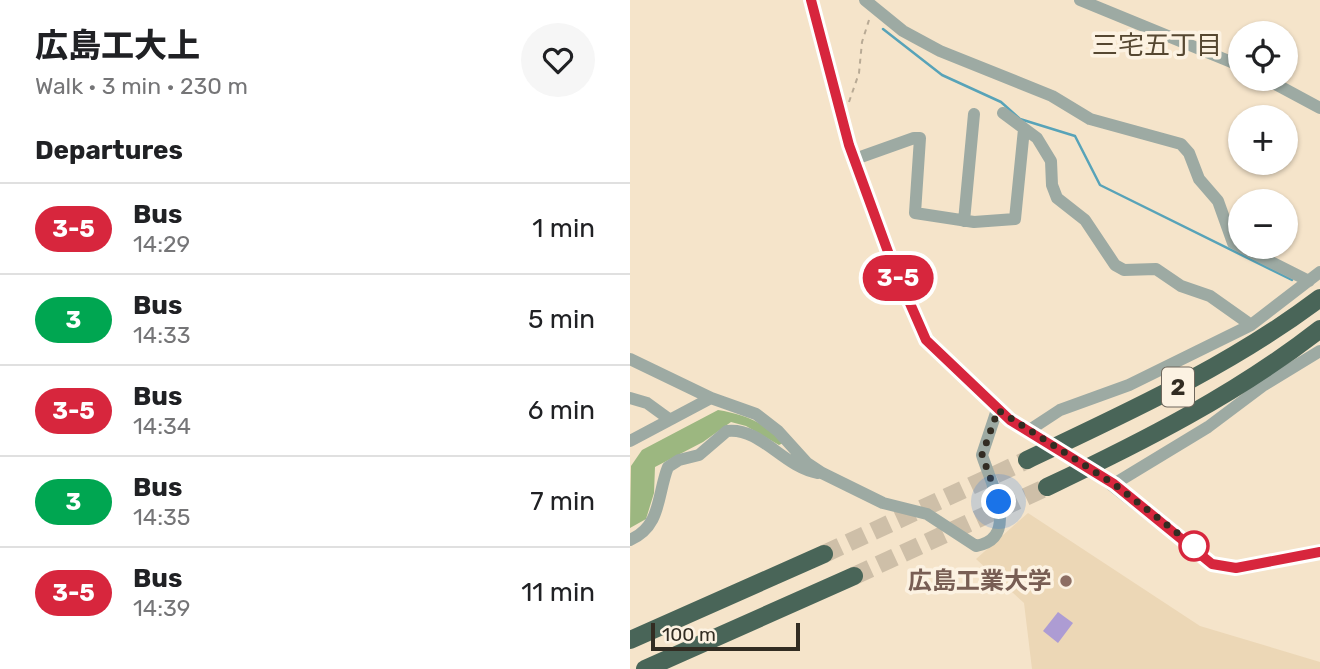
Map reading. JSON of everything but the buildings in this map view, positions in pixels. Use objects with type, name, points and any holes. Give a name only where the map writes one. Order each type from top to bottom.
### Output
[{"type":"highway","name":"2","points":[[1027,460],[1205,372],[1287,323],[1320,298]]},
{"type":"highway","name":"2","points":[[1047,487],[1185,418],[1243,383],[1320,329]]},
{"type":"highway","points":[[630,640],[824,554]]},
{"type":"highway","points":[[645,669],[854,576]]},
{"type":"street","points":[[811,0],[842,123],[919,328],[926,340],[998,410],[1114,484],[1212,564],[1223,568],[1320,552]]},
{"type":"street","points":[[865,0],[903,31],[940,51],[1052,96],[1090,119],[1181,144],[1189,153],[1199,179],[1218,201],[1233,243],[1309,281]]},
{"type":"street","points":[[1080,0],[1228,61]]},
{"type":"street","points":[[1288,91],[1320,108]]},
{"type":"street","points":[[1003,113],[1037,138],[1051,161],[1056,198],[1085,220],[1115,265],[1124,270],[1156,269],[1181,286],[1209,296],[1251,325]]},
{"type":"street","points":[[964,221],[974,114]]},
{"type":"street","points":[[855,159],[920,138],[915,213],[964,221],[1015,219],[1024,129]]},
{"type":"street","points":[[1028,431],[1060,411],[1129,385],[1251,325],[1320,272]]},
{"type":"street","points":[[1114,484],[1208,427],[1320,351]]},
{"type":"street","points":[[630,359],[711,398],[746,409],[767,421],[807,463],[822,473],[874,499],[935,518],[970,544],[988,543],[996,531],[999,502],[982,455],[998,410]]},
{"type":"street","points":[[630,398],[648,403],[669,419]]},
{"type":"street","points":[[630,441],[711,398]]},
{"type":"street","points":[[630,540],[647,528],[656,515],[668,467],[679,460],[699,455],[727,431],[746,433],[802,470],[822,473]]},
{"type":"path","points":[[849,102],[859,73],[866,23],[872,18]]},
{"type":"shaded area","name":"広島工業大学","points":[[1028,513],[1200,626],[1320,662],[1320,669],[1032,669],[1024,603],[976,559]]},
{"type":"green space","points":[[718,410],[754,420],[770,430],[783,443],[779,445],[746,426],[731,422],[703,442],[655,467],[654,493],[646,519],[630,528],[631,466],[642,450]]},
{"type":"waterway","points":[[883,29],[942,75],[1001,102],[1020,119],[1075,136],[1100,185],[1292,280]]},
{"type":"tunnel","points":[[824,554],[1027,460]]},
{"type":"tunnel","points":[[854,576],[1047,487]]},
{"type":"bus line","name":"3-5","points":[[811,0],[816,9],[849,145],[891,260],[926,340],[1010,420],[1114,484],[1198,549],[1212,564],[1223,568],[1236,568],[1320,552]]},
{"type":"place","name":"広島工業大学","points":[[1066,581]]},
{"type":"district","name":"三宅五丁目","points":[[1157,45]]},
{"type":"route","points":[[999,502],[982,455],[998,410],[1114,484],[1198,549],[1194,546]]}]
